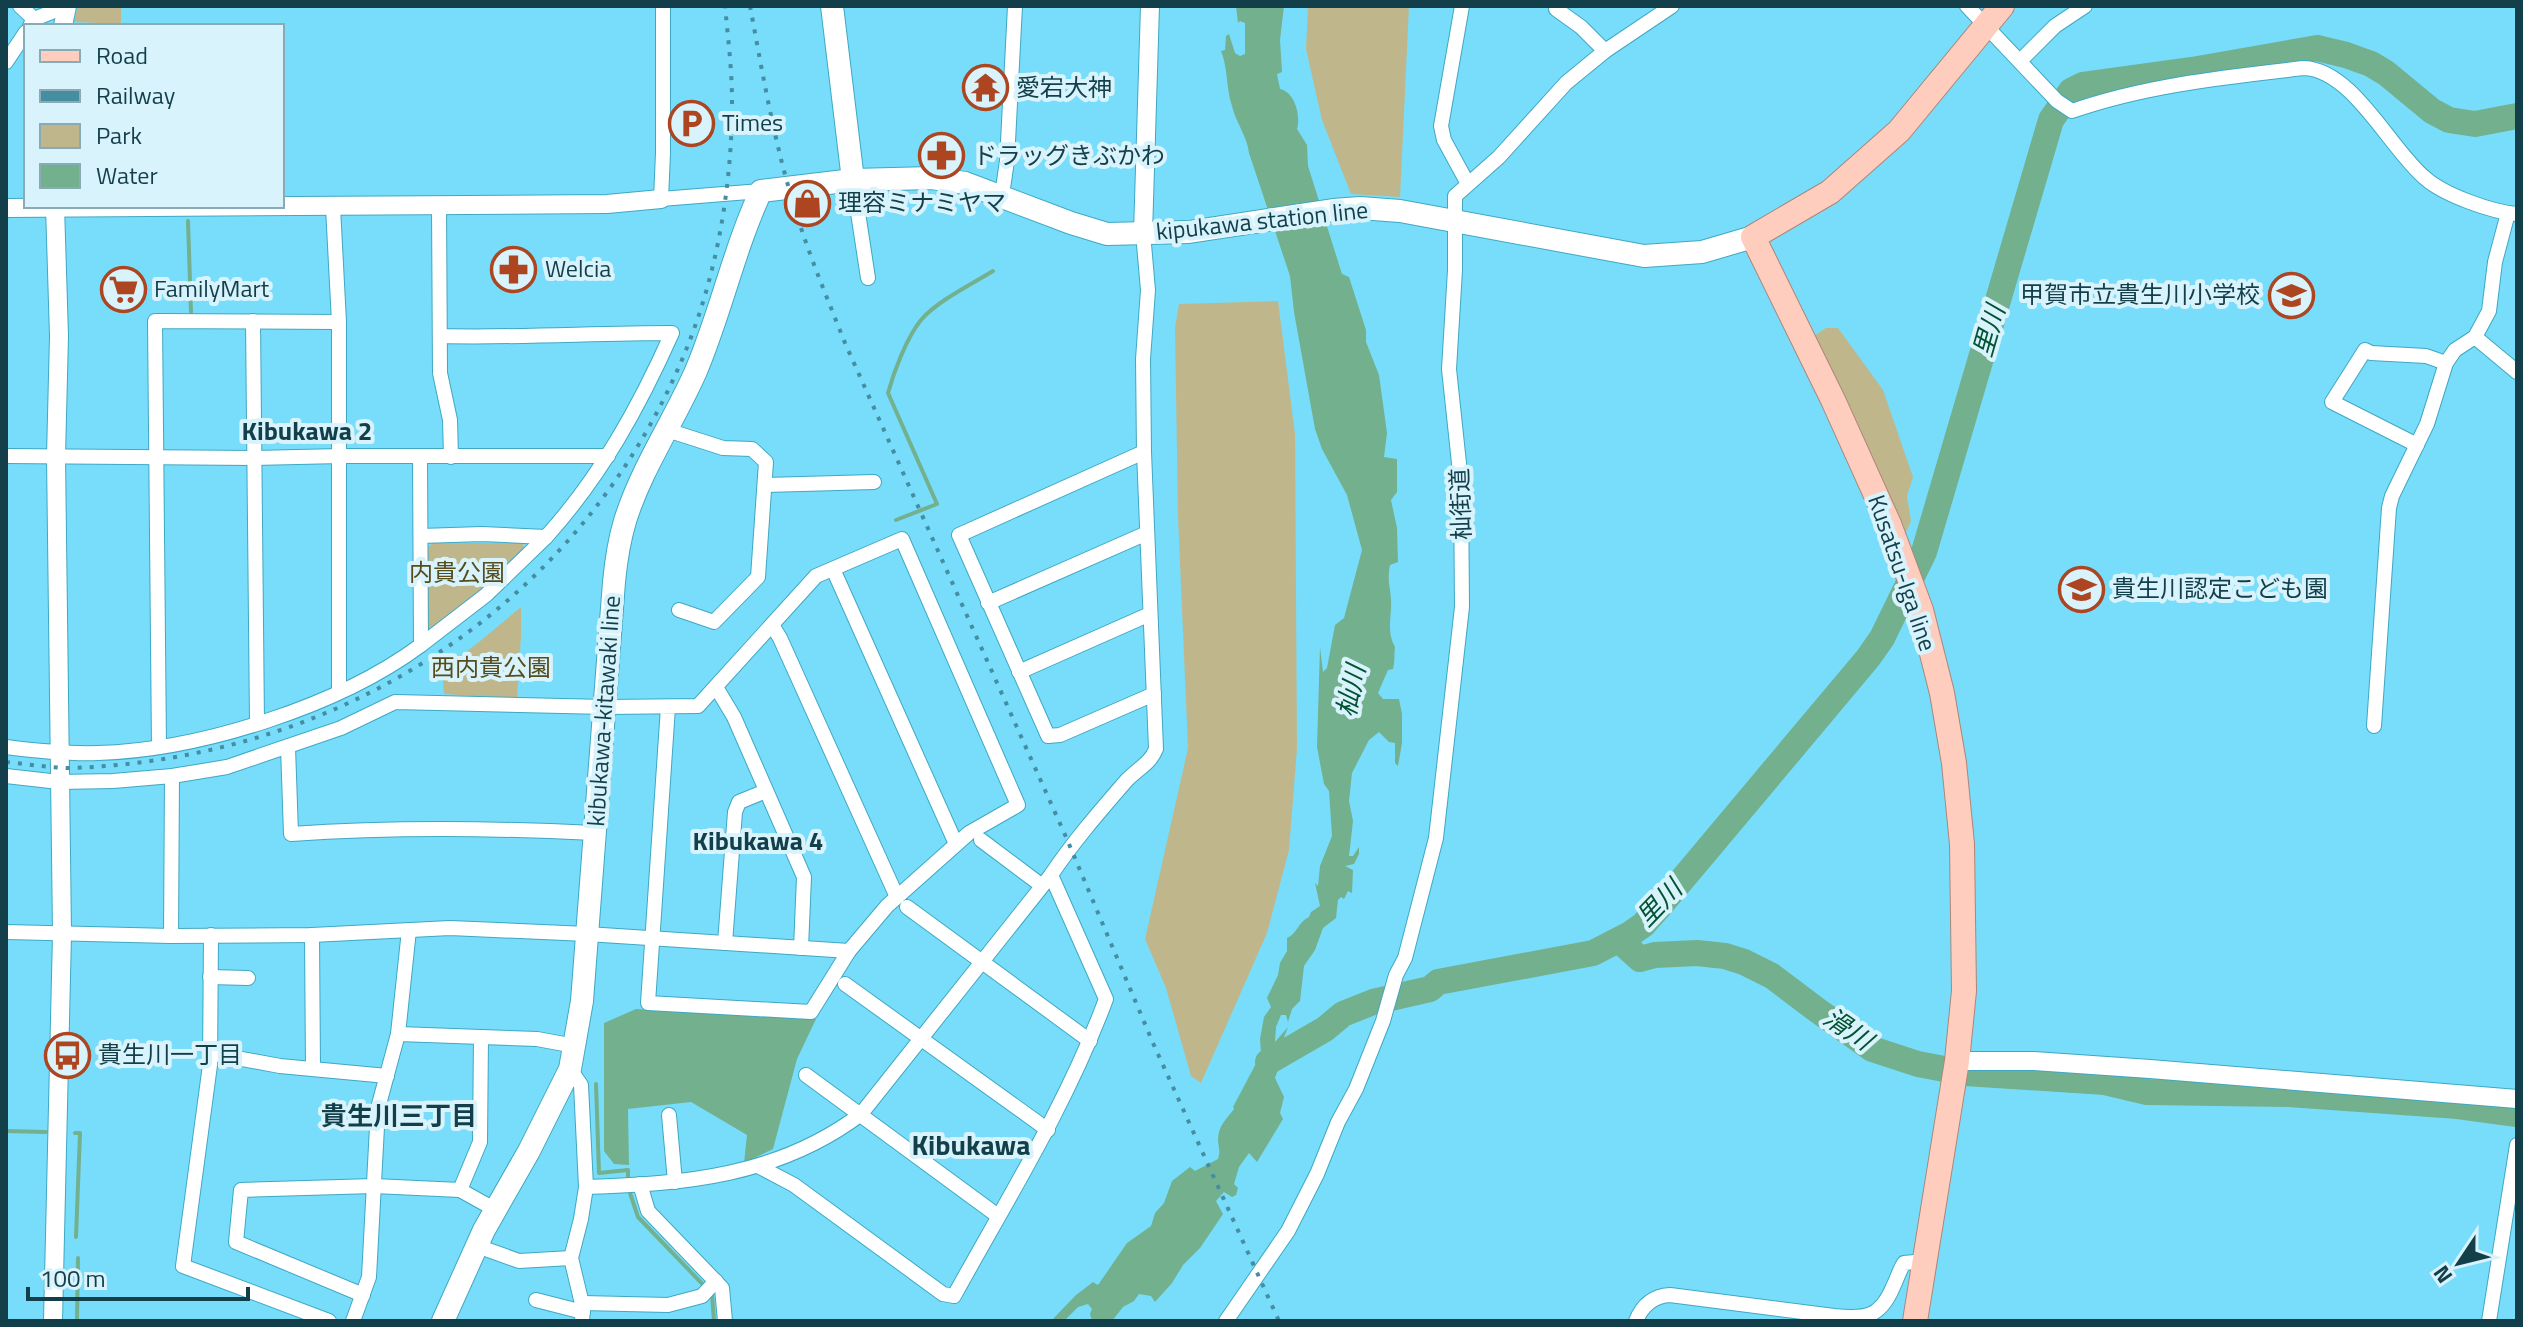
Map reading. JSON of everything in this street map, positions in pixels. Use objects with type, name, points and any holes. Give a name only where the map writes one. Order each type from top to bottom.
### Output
[{"type":"main road","points":[[761,191],[853,180],[832,6]]},
{"type":"main road","points":[[1753,237],[1830,192],[1899,131],[2002,6]]},
{"type":"main road","name":"kipukawa station line","points":[[853,180],[932,178],[965,183],[1107,234],[1212,230],[1360,208],[1400,211],[1644,256],[1702,252],[1753,237]]},
{"type":"main road","name":"kibukawa-kitawaki line","points":[[443,1321],[477,1246],[570,1069],[587,934],[619,543],[639,486],[696,369],[745,227],[761,191]]},
{"type":"main road","name":"Kusatsu-Iga line","points":[[1753,237],[1833,400],[1889,524],[1921,610],[1942,693],[1954,763],[1962,844],[1964,991],[1956,1069],[1915,1321]]},
{"type":"street","points":[[20,6],[29,24]]},
{"type":"street","points":[[34,24],[67,6]]},
{"type":"street","points":[[661,199],[663,6]]},
{"type":"street","points":[[1002,195],[1007,161],[1015,6]]},
{"type":"street","points":[[586,1187],[711,1178],[758,1166],[827,1138],[861,1114],[1075,842],[1130,777],[1153,758],[1156,749],[1143,359],[1152,233],[1150,6]]},
{"type":"street","points":[[1462,6],[1441,126],[1444,140],[1468,184]]},
{"type":"street","points":[[1556,6],[1605,51]]},
{"type":"street","name":"杣街道","points":[[1226,1321],[1288,1231],[1356,1089],[1383,1021],[1396,975],[1405,958],[1436,838],[1462,607],[1461,482],[1449,369],[1455,270],[1455,196],[1499,157],[1547,102],[1605,51],[1672,6]]},
{"type":"street","points":[[1967,6],[2072,111],[2140,92],[2219,78],[2316,68],[2347,89],[2428,181],[2467,200],[2513,214],[2495,262],[2489,311],[2475,337],[2455,350],[2446,363],[2427,424],[2392,496],[2374,726]]},
{"type":"street","points":[[2020,61],[2055,26],[2085,6]]},
{"type":"street","points":[[6,62],[24,35]]},
{"type":"street","points":[[853,180],[868,278]]},
{"type":"street","points":[[284,207],[607,204],[761,191]]},
{"type":"street","points":[[439,205],[440,373],[450,420],[451,457]]},
{"type":"street","points":[[333,207],[341,456],[339,691]]},
{"type":"street","points":[[53,1321],[62,934],[56,456],[59,336],[55,208]]},
{"type":"street","points":[[159,747],[155,321],[339,322]]},
{"type":"street","points":[[253,321],[257,723]]},
{"type":"street","points":[[6,747],[60,753],[100,753],[159,747],[257,723],[339,691],[380,671],[421,645],[486,595],[546,537],[590,484],[608,456],[641,400],[672,333],[440,336]]},
{"type":"street","points":[[2475,337],[2517,372]]},
{"type":"street","points":[[2417,445],[2332,402],[2365,350],[2426,356],[2446,363]]},
{"type":"street","points":[[667,430],[723,448],[752,449],[766,462],[758,577],[714,622],[679,610]]},
{"type":"street","points":[[1144,452],[959,535],[1048,736],[1060,735],[1154,694]]},
{"type":"street","points":[[6,456],[608,456]]},
{"type":"street","points":[[420,457],[421,645]]},
{"type":"street","points":[[765,485],[874,482]]},
{"type":"street","points":[[988,603],[1147,533]]},
{"type":"street","points":[[421,536],[482,534],[546,537]]},
{"type":"street","points":[[6,776],[59,782],[113,781],[227,767],[341,728],[395,702],[698,706],[816,576],[902,539],[1018,805],[969,833],[902,902],[863,932],[811,1012],[648,1003],[668,707]]},
{"type":"street","points":[[833,569],[956,844]]},
{"type":"street","points":[[1019,672],[1150,614]]},
{"type":"street","points":[[772,625],[902,902],[1090,1041]]},
{"type":"street","points":[[716,687],[734,717],[804,877],[801,948]]},
{"type":"street","points":[[288,747],[291,834],[474,827],[594,833]]},
{"type":"street","points":[[171,936],[172,776]]},
{"type":"street","points":[[725,943],[735,812],[739,802],[766,791]]},
{"type":"street","points":[[758,1166],[794,1185],[943,1294],[954,1296],[1048,1130],[1106,999],[1046,880],[981,840]]},
{"type":"street","points":[[6,932],[312,935],[450,928],[849,951]]},
{"type":"street","points":[[353,1321],[369,1277],[378,1108],[398,1034],[409,930]]},
{"type":"street","points":[[211,935],[207,1096],[183,1266],[329,1321]]},
{"type":"street","points":[[312,935],[313,1069]]},
{"type":"street","points":[[210,977],[248,978]]},
{"type":"street","points":[[845,984],[1048,1130]]},
{"type":"street","points":[[398,1034],[537,1039],[575,1046]]},
{"type":"street","points":[[460,1190],[480,1142],[481,1037]]},
{"type":"street","points":[[210,1053],[280,1066],[387,1076]]},
{"type":"street","points":[[1956,1069],[2034,1061],[2517,1099]]},
{"type":"street","points":[[570,1069],[581,1085],[586,1187],[571,1258],[582,1312]]},
{"type":"street","points":[[806,1075],[998,1216]]},
{"type":"street","points":[[669,1115],[675,1182]]},
{"type":"street","points":[[2489,1321],[2517,1145]]},
{"type":"street","points":[[632,1185],[648,1211],[722,1288],[725,1321]]},
{"type":"street","points":[[363,1295],[236,1242],[241,1190],[374,1186],[460,1190],[496,1210]]},
{"type":"street","points":[[477,1246],[519,1261],[571,1258]]},
{"type":"street","points":[[1636,1321],[1649,1302],[1659,1296],[1670,1295],[1834,1316],[1870,1316],[1880,1310],[1887,1300],[1904,1263],[1926,1261]]},
{"type":"street","points":[[536,1300],[582,1312],[668,1305],[702,1296],[716,1281]]},
{"type":"green space","points":[[78,6],[121,6],[121,24],[74,22]]},
{"type":"green space","points":[[1308,6],[1409,6],[1400,197],[1351,194],[1322,120],[1306,49]]},
{"type":"green space","points":[[1278,301],[1295,434],[1297,748],[1289,850],[1267,933],[1201,1083],[1191,1076],[1166,988],[1145,939],[1188,748],[1178,517],[1175,328],[1179,304]]},
{"type":"green space","points":[[1826,328],[1838,328],[1883,390],[1913,477],[1907,496],[1911,521],[1905,534],[1814,336]]},
{"type":"green space","name":"内貴公園","points":[[433,543],[523,543],[524,551],[495,580],[427,632],[427,548]]},
{"type":"green space","name":"西内貴公園","points":[[521,607],[517,699],[444,694],[442,670]]},
{"type":"water","name":"杣川","points":[[1236,6],[1284,6],[1280,40],[1282,72],[1277,74],[1280,89],[1290,95],[1296,105],[1297,129],[1307,145],[1308,166],[1342,274],[1349,277],[1366,330],[1366,342],[1379,375],[1387,433],[1384,457],[1397,459],[1397,492],[1391,500],[1397,528],[1398,562],[1390,565],[1389,575],[1394,666],[1388,670],[1378,693],[1383,699],[1399,699],[1402,743],[1398,766],[1395,763],[1395,743],[1389,742],[1379,732],[1369,740],[1352,773],[1349,801],[1353,821],[1349,856],[1353,856],[1359,847],[1359,854],[1354,864],[1345,866],[1353,870],[1352,893],[1348,891],[1344,899],[1341,897],[1338,900],[1336,918],[1323,928],[1315,950],[1304,966],[1300,1001],[1292,1009],[1288,1022],[1286,1015],[1281,1015],[1276,1027],[1275,1042],[1288,1027],[1280,1048],[1289,1064],[1279,1067],[1275,1078],[1284,1097],[1280,1113],[1283,1119],[1257,1162],[1249,1153],[1239,1167],[1234,1184],[1238,1188],[1236,1195],[1232,1197],[1224,1192],[1216,1201],[1223,1214],[1200,1248],[1155,1302],[1151,1296],[1139,1294],[1112,1321],[1092,1321],[1092,1309],[1088,1304],[1078,1307],[1064,1321],[1051,1321],[1076,1295],[1093,1282],[1098,1285],[1127,1243],[1151,1226],[1172,1181],[1190,1167],[1195,1171],[1218,1159],[1219,1131],[1234,1109],[1261,1054],[1264,1017],[1271,1007],[1267,998],[1287,951],[1287,938],[1320,906],[1315,883],[1318,886],[1320,866],[1332,836],[1329,791],[1324,784],[1317,747],[1320,647],[1323,672],[1327,668],[1335,625],[1344,618],[1362,550],[1347,495],[1322,449],[1315,429],[1290,276],[1230,99],[1221,51],[1225,50],[1226,36],[1229,34],[1235,53],[1240,56],[1245,54],[1245,23],[1238,23]]},
{"type":"water","points":[[636,1009],[816,1019],[797,1059],[773,1149],[744,1163],[747,1135],[691,1102],[628,1109],[629,1165],[614,1164],[604,1151],[604,1023]]},
{"type":"waterway","name":"里川","points":[[1268,1062],[1325,1029],[1343,1014],[1373,1002],[1430,989],[1438,982],[1593,953],[1630,934],[1660,906],[1868,658],[1882,638],[1924,552],[2051,120],[2071,91],[2083,85],[2317,48],[2371,64],[2432,111],[2449,120],[2475,124],[2517,116]]},
{"type":"waterway","points":[[188,221],[191,312]]},
{"type":"waterway","points":[[896,520],[937,504],[888,393],[897,365],[911,335],[928,313],[993,271]]},
{"type":"waterway","name":"滑川","points":[[1620,941],[1640,959],[1655,955],[1697,953],[1744,962],[1772,976],[1872,1049],[1918,1064],[1965,1073],[2105,1082],[2147,1092],[2289,1094],[2458,1106],[2517,1114]]},
{"type":"waterway","points":[[596,1084],[599,1173],[628,1170],[628,1181]]},
{"type":"waterway","points":[[6,1131],[46,1132]]},
{"type":"waterway","points":[[75,1133],[80,1133],[76,1237]]},
{"type":"waterway","points":[[629,1190],[638,1217],[712,1294],[714,1321]]},
{"type":"waterway","points":[[77,1321],[78,1258]]},
{"type":"railway","points":[[6,762],[72,768],[173,757],[269,734],[360,698],[444,649],[520,589],[587,518],[643,437],[699,316],[715,256],[729,163],[732,90],[725,6]]},
{"type":"railway","points":[[750,6],[785,175],[810,253],[845,343],[1066,837],[1153,1043],[1279,1321]]},
{"type":"place","name":"愛宕大神","points":[[985,88]]},
{"type":"place","name":"Times","points":[[691,123]]},
{"type":"place","name":"ドラッグきぶかわ","points":[[942,156]]},
{"type":"place","name":"理容ミナミヤマ","points":[[807,203]]},
{"type":"place","name":"Welcia","points":[[514,269]]},
{"type":"place","name":"FamilyMart","points":[[123,289]]},
{"type":"place","name":"甲賀市立貴生川小学校","points":[[2291,295]]},
{"type":"place","name":"貴生川認定こども園","points":[[2081,589]]},
{"type":"place","name":"貴生川一丁目","points":[[67,1055]]},
{"type":"district","name":"Kibukawa 2","points":[[307,431]]},
{"type":"district","name":"Kibukawa 4","points":[[758,841]]},
{"type":"district","name":"貴生川三丁目","points":[[399,1116]]},
{"type":"district","name":"Kibukawa","points":[[971,1145]]}]
